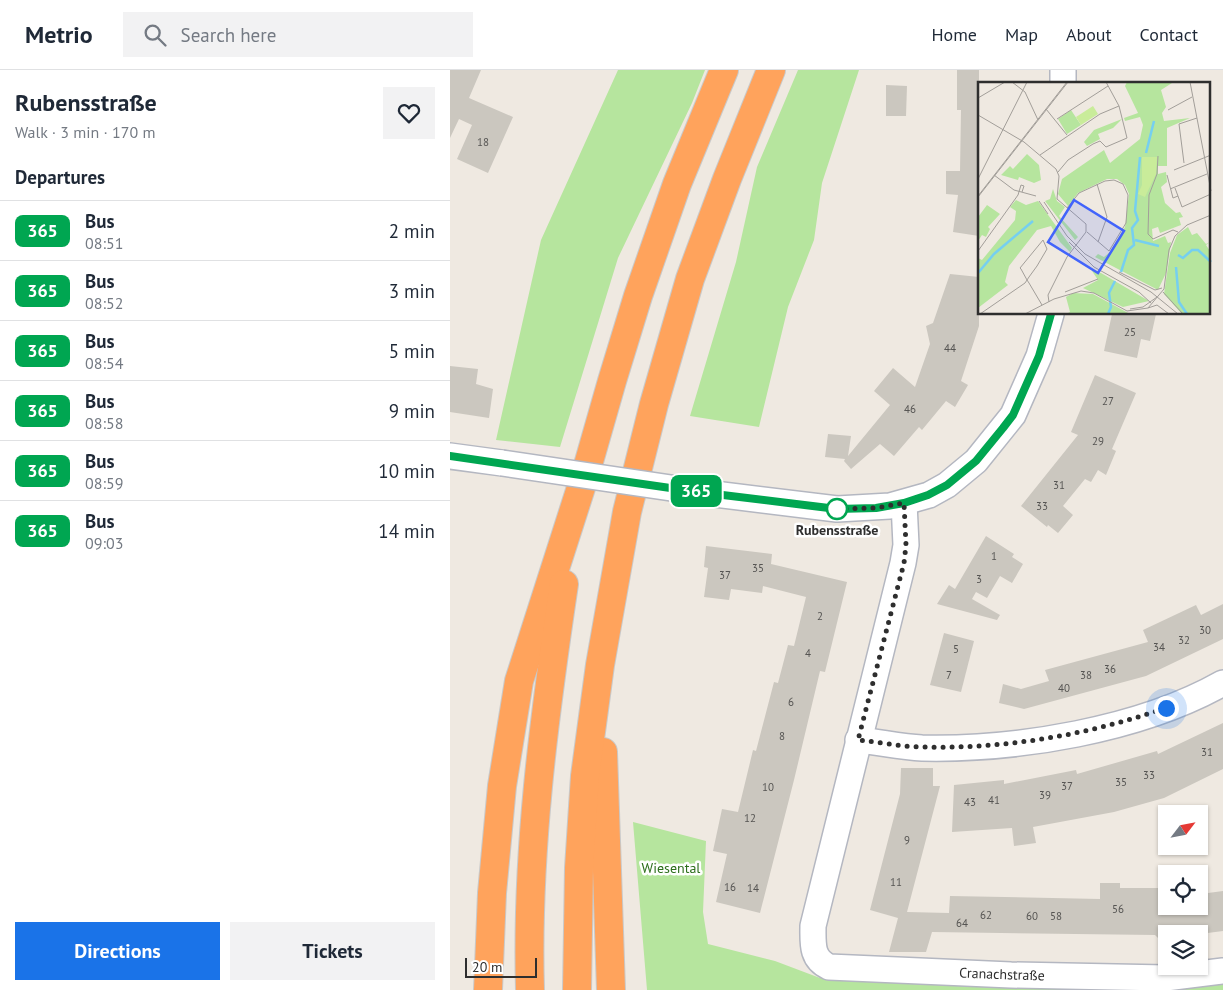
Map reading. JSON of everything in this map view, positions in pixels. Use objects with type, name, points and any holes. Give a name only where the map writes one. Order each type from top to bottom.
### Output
[{"type":"highway","points":[[488,990],[492,893],[502,796],[519,681],[586,472],[638,296],[677,184],[724,70]]},
{"type":"highway","points":[[577,990],[580,850],[586,776],[600,665],[627,512],[654,404],[688,288],[727,179],[771,70]]},
{"type":"highway","points":[[530,990],[528,942],[537,783],[548,690],[566,574],[586,472]]},
{"type":"highway","points":[[600,665],[611,990]]},
{"type":"street","points":[[450,456],[698,492],[837,509],[876,508],[904,503],[928,495],[947,485],[976,461],[1003,428],[1013,415],[1039,356],[1051,315]]},
{"type":"street","points":[[904,503],[906,545],[904,563],[858,740],[920,748],[980,747],[1063,736],[1138,718],[1179,703],[1223,682]]},
{"type":"street","name":"Cranachstraße","points":[[858,740],[813,926],[814,952],[817,959],[829,967],[1011,975],[1166,978],[1223,971]]},
{"type":"green space","points":[[618,70],[705,70],[692,103],[618,258],[560,447],[496,440],[541,240]]},
{"type":"green space","points":[[798,70],[859,70],[822,183],[814,240],[788,307],[759,427],[690,416],[736,262],[757,167]]},
{"type":"green space","name":"Wiesental","points":[[633,822],[706,841],[703,912],[708,944],[775,961],[820,978],[950,983],[1223,983],[1223,990],[647,990]]},
{"type":"building","points":[[450,70],[481,70],[469,98],[513,117],[488,173],[457,159],[472,125],[459,119],[450,138]]},
{"type":"building","points":[[957,70],[979,70],[978,236],[953,232],[958,195],[946,194],[946,171],[960,171],[961,110],[957,110]]},
{"type":"building","points":[[886,85],[907,86],[906,116],[886,116]]},
{"type":"building","points":[[950,274],[978,277],[979,326],[961,381],[968,385],[955,407],[946,401],[922,430],[919,427],[894,456],[880,444],[851,469],[844,461],[845,459],[825,457],[828,434],[851,436],[848,456],[890,405],[874,391],[893,368],[915,387],[930,344],[926,326],[933,323]]},
{"type":"building","points":[[1112,315],[1156,315],[1150,341],[1141,339],[1137,358],[1104,351]]},
{"type":"building","points":[[450,366],[478,369],[476,384],[493,389],[489,418],[450,412]]},
{"type":"building","points":[[1095,375],[1136,393],[1112,449],[1116,451],[1106,475],[1098,470],[1091,482],[1085,479],[1063,506],[1073,515],[1058,533],[1048,525],[1047,527],[1021,506],[1078,435],[1071,432]]},
{"type":"building","points":[[986,536],[1014,554],[1012,557],[1023,564],[1012,583],[1000,576],[987,598],[976,592],[972,599],[1000,615],[997,620],[937,604],[949,585],[955,589]]},
{"type":"building","points":[[706,546],[772,554],[771,564],[847,582],[825,672],[820,671],[760,913],[716,902],[727,854],[713,851],[722,809],[738,812],[753,750],[756,751],[774,682],[778,683],[788,645],[794,646],[806,597],[763,586],[762,593],[731,589],[729,600],[704,597],[708,568],[704,567]]},
{"type":"building","points":[[1223,604],[1223,639],[1146,676],[1024,709],[999,703],[1003,684],[1021,689],[1049,681],[1045,670],[1148,642],[1143,630],[1196,605],[1201,615]]},
{"type":"building","points":[[944,633],[974,641],[961,692],[930,685]]},
{"type":"building","points":[[1223,723],[1223,769],[1164,798],[1114,812],[1033,827],[1036,843],[1014,846],[1012,828],[952,832],[954,785],[1004,780],[1004,784],[1076,770],[1077,774],[1157,751],[1158,754]]},
{"type":"building","points":[[901,768],[933,768],[933,786],[940,786],[907,912],[949,913],[950,896],[1100,899],[1100,883],[1120,883],[1120,888],[1158,888],[1158,915],[1208,915],[1208,893],[1223,891],[1223,931],[1208,933],[1208,925],[1158,925],[1158,938],[1155,935],[932,932],[926,952],[889,952],[898,918],[870,910],[900,794]]},
{"type":"bus line","name":"365","points":[[450,456],[698,492],[837,509],[876,508],[904,503],[928,495],[947,485],[976,461],[1003,428],[1013,415],[1039,356],[1051,315]]},
{"type":"place","name":"Rubensstraße","points":[[837,509]]},
{"type":"route","points":[[837,509],[876,508],[904,503],[906,545],[904,563],[858,740],[920,748],[980,747],[1063,736],[1138,718],[1166,708]]}]
